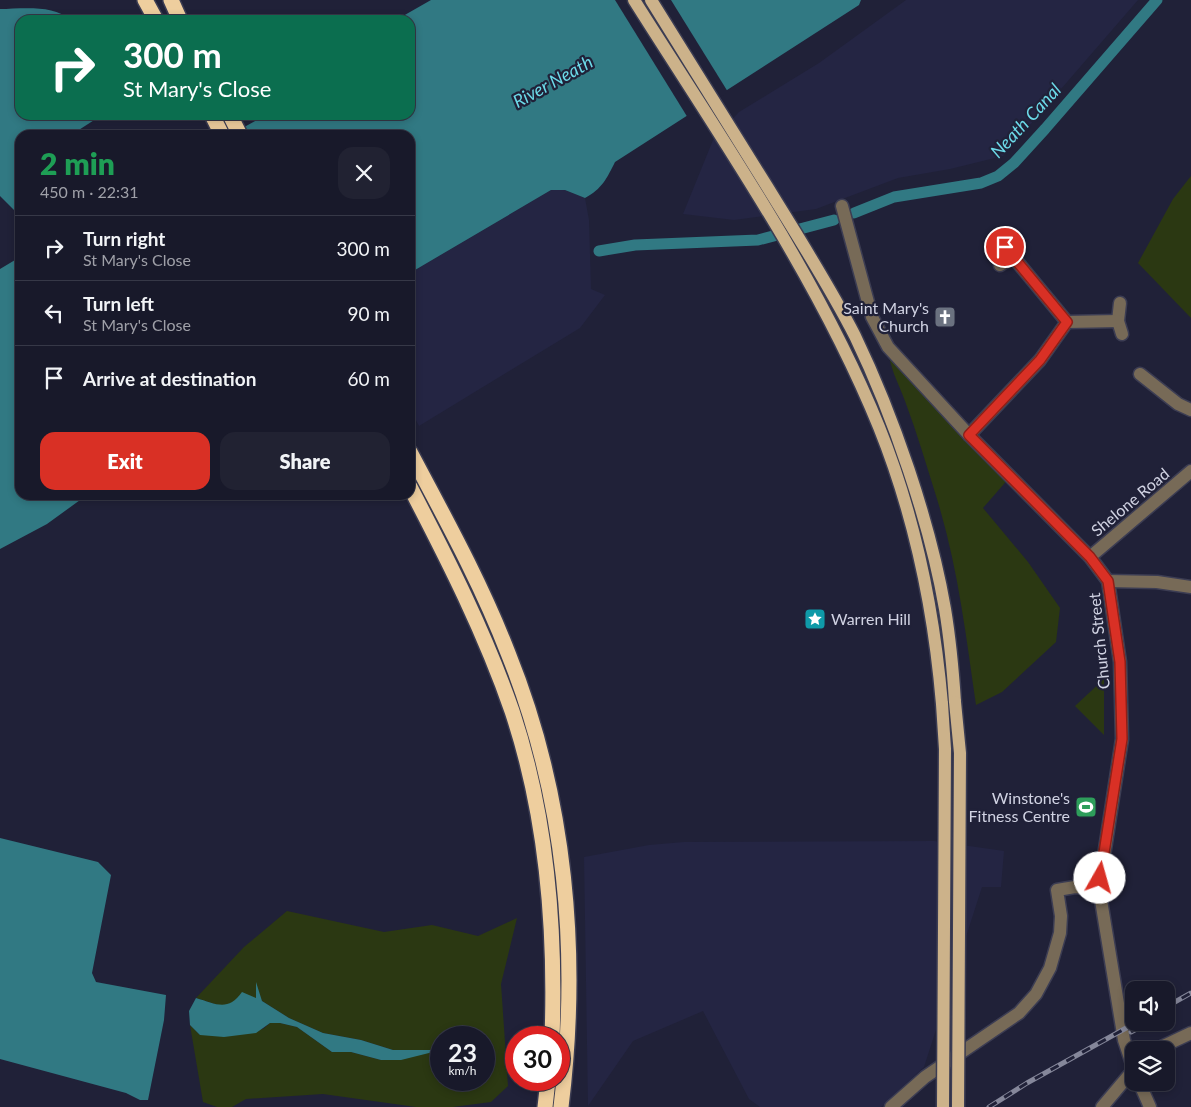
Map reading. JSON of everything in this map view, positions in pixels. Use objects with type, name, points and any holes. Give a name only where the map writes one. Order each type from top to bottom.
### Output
[{"type":"highway","points":[[145,0],[153,15]]},
{"type":"highway","points":[[152,0],[160,15]]},
{"type":"highway","points":[[171,0],[178,15]]},
{"type":"highway","points":[[415,462],[494,617],[522,690],[542,757],[560,852],[569,942],[569,1003],[561,1107]]},
{"type":"highway","points":[[415,497],[476,618],[503,686],[521,741],[536,806],[547,871],[553,963],[552,1026]]},
{"type":"highway","points":[[545,1107],[547,1091]]},
{"type":"main road","points":[[634,0],[813,289],[880,414],[921,512],[935,562],[945,609],[960,753],[958,1107]]},
{"type":"main road","points":[[651,0],[825,282],[854,336],[880,414],[921,564],[932,617],[945,749],[943,1107]]},
{"type":"street","name":"Church Street","points":[[842,206],[872,317],[888,347],[969,435],[1090,557],[1108,581],[1120,662],[1122,739],[1099,888],[1125,1043]]},
{"type":"street","points":[[1000,265],[1009,252],[1067,322]]},
{"type":"street","points":[[1120,303],[1118,321],[1122,334]]},
{"type":"street","points":[[1067,322],[1118,321]]},
{"type":"street","points":[[969,435],[1040,360],[1067,322]]},
{"type":"street","points":[[1140,374],[1178,404],[1191,410]]},
{"type":"street","name":"Shelone Road","points":[[1090,557],[1190,474]]},
{"type":"street","points":[[1108,581],[1157,582],[1191,587]]},
{"type":"street","points":[[890,1107],[925,1077],[1019,1013],[1036,994],[1050,968],[1060,933],[1061,916],[1057,890],[1075,887],[1099,888]]},
{"type":"street","points":[[1174,1041],[1191,1033]]},
{"type":"street","points":[[1102,1107],[1125,1080]]},
{"type":"street","points":[[1144,1091],[1150,1107]]},
{"type":"shaded area","points":[[906,0],[1138,0],[1003,156],[950,169],[898,178],[816,209],[734,220],[683,214],[713,140],[739,112],[819,63]]},
{"type":"shaded area","points":[[1191,176],[1191,318],[1138,263],[1173,199]]},
{"type":"shaded area","points":[[551,190],[565,190],[585,198],[589,220],[591,289],[605,295],[580,328],[419,426],[415,418],[415,270]]},
{"type":"shaded area","points":[[888,347],[1010,477],[983,508],[1028,562],[1060,608],[1056,642],[1002,692],[976,705],[961,602],[951,550],[914,425],[892,368]]},
{"type":"shaded area","points":[[1104,679],[1104,735],[1075,706]]},
{"type":"shaded area","points":[[934,841],[1004,851],[1001,887],[982,887],[924,1067],[881,1107],[760,1107],[749,1099],[703,1011],[633,1041],[588,1106],[584,857],[649,845],[684,842]]},
{"type":"shaded area","points":[[287,911],[384,932],[432,925],[478,936],[517,918],[501,984],[505,1042],[505,1089],[491,1102],[453,1107],[416,1107],[323,1094],[246,1099],[232,1107],[217,1107],[203,1102],[190,1025],[200,1035],[263,1029],[270,1023],[280,1023],[297,1027],[332,1052],[351,1052],[381,1060],[430,1052],[430,1091],[495,1091],[495,1026],[430,1026],[430,1050],[393,1050],[361,1040],[323,1033],[289,1018],[262,1001],[256,985],[256,998],[221,1006],[196,998],[244,947]]},
{"type":"water","name":"River Neath","points":[[431,0],[861,0],[859,5],[615,162],[603,183],[591,195],[585,198],[565,190],[551,190],[415,270],[415,130],[239,130],[257,120],[415,120],[415,15],[405,15]]},
{"type":"water","points":[[0,9],[46,9],[63,15],[15,15],[15,120],[94,120],[79,130],[15,130],[15,211],[0,196]]},
{"type":"water","points":[[15,260],[15,500],[80,500],[47,524],[0,549],[0,269]]},
{"type":"water","points":[[0,838],[98,862],[111,875],[92,973],[96,982],[166,995],[164,1020],[148,1100],[140,1100],[126,1093],[0,1059]]},
{"type":"water","points":[[256,982],[262,1001],[289,1018],[323,1033],[361,1040],[393,1050],[430,1050],[430,1053],[401,1060],[381,1060],[351,1052],[332,1052],[297,1027],[280,1023],[270,1023],[256,1033],[224,1037],[200,1035],[190,1025],[189,1011],[196,998],[221,1005],[232,1002],[242,992],[256,998]]},
{"type":"pier","points":[[615,0],[671,0],[728,92],[688,118]]},
{"type":"waterway","name":"Neath Canal","points":[[854,213],[894,197],[981,183],[998,176],[1014,163],[1045,129],[1157,0]]},
{"type":"waterway","name":"Neath Canal","points":[[599,251],[635,245],[758,240],[834,220]]},
{"type":"railway","points":[[1175,1002],[1191,993]]},
{"type":"railway","points":[[989,1107],[1027,1083],[1125,1029]]},
{"type":"place","name":"Saint Mary's Church","points":[[945,317]]},
{"type":"place","name":"Warren Hill","points":[[815,619]]},
{"type":"place","name":"Winstone's Fitness Centre","points":[[1086,807]]},
{"type":"route","points":[[1005,247],[1067,322],[1040,360],[969,435],[1090,557],[1108,581],[1120,662],[1122,739],[1100,878]]}]
